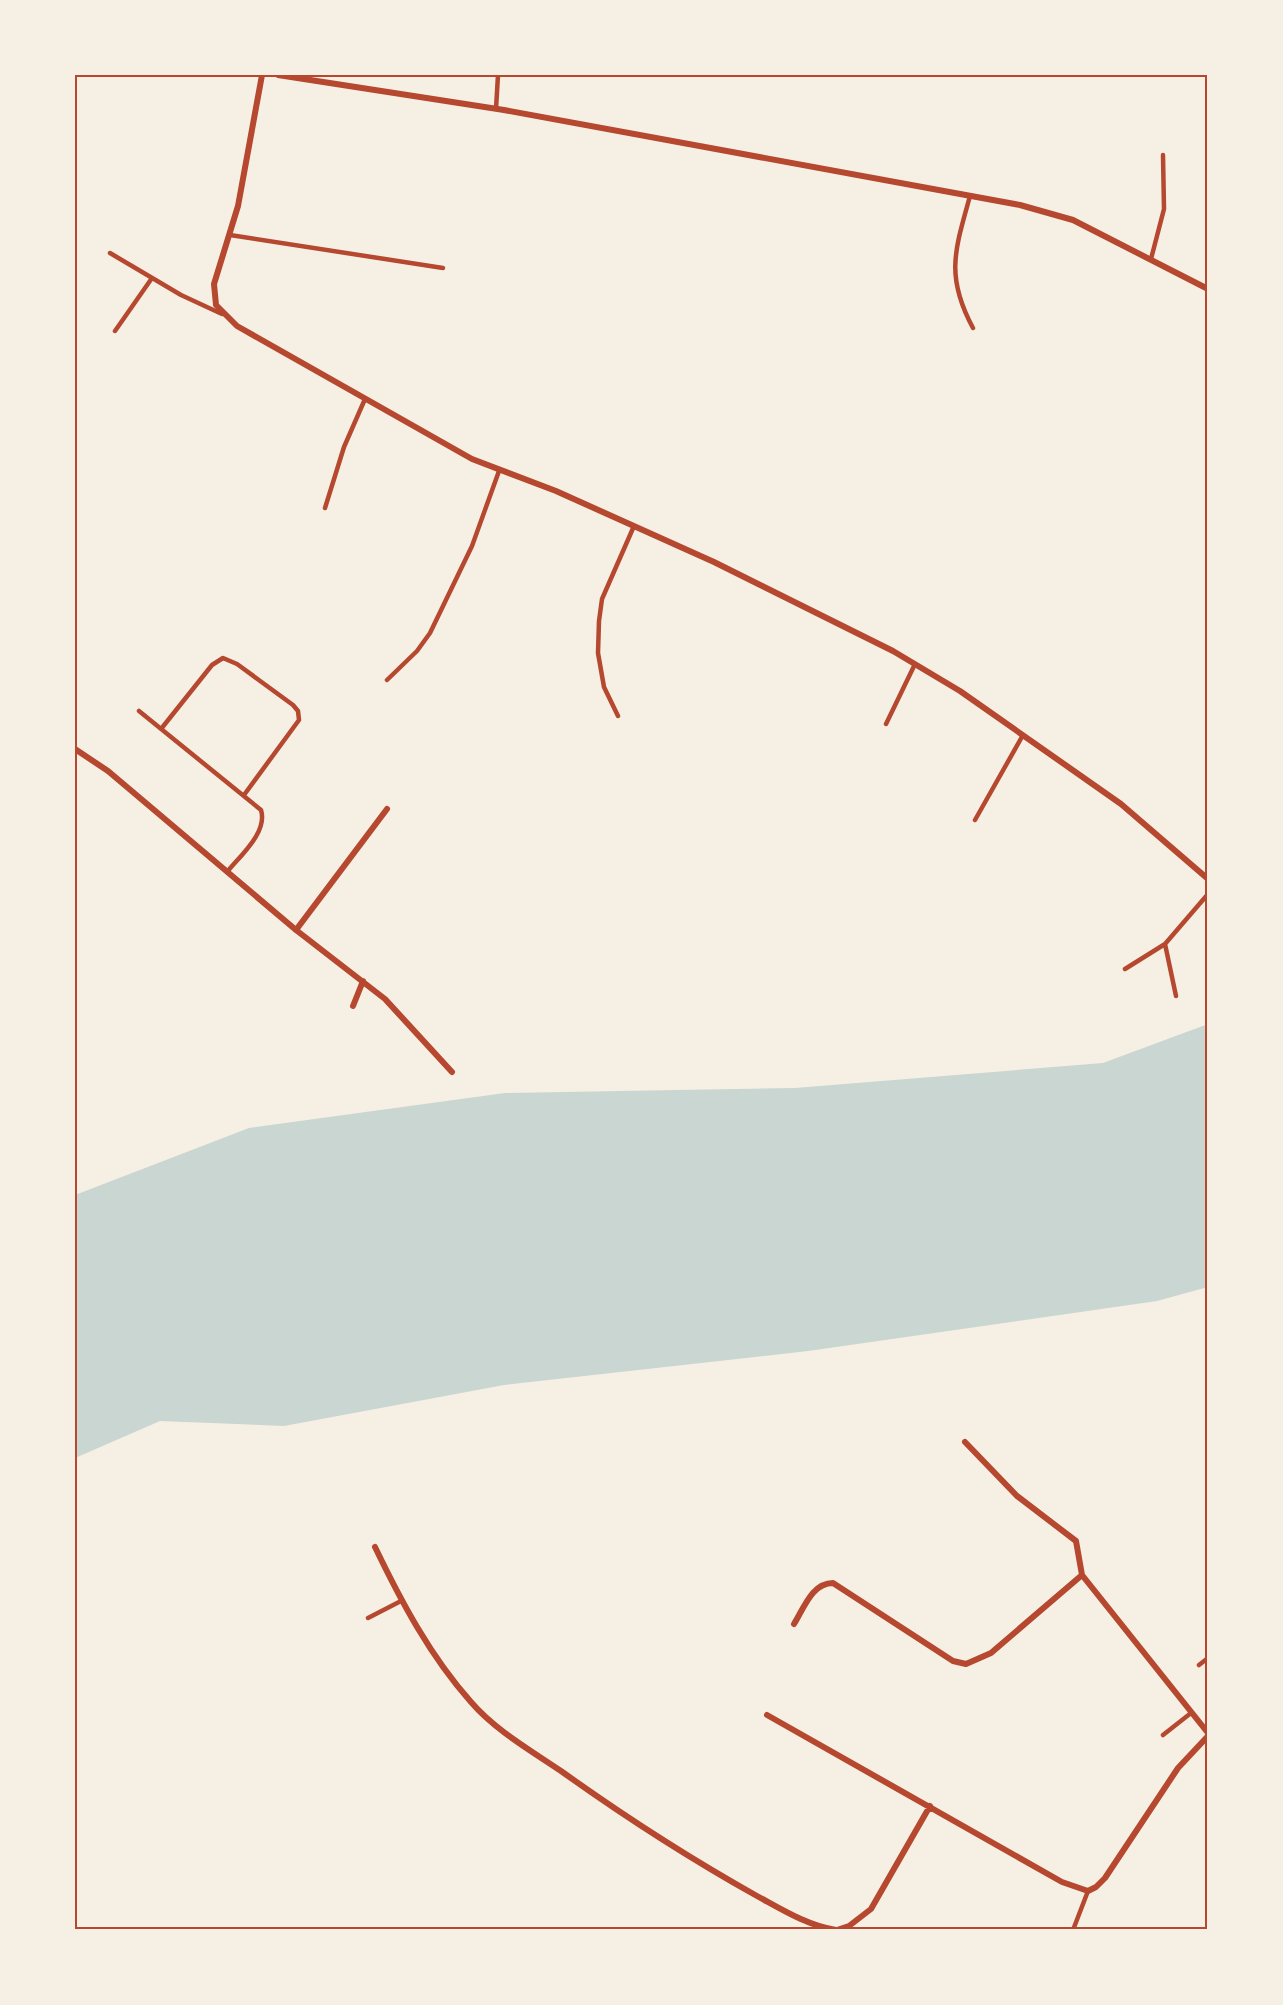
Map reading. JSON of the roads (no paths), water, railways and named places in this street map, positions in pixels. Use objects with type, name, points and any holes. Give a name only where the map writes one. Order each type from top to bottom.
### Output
[{"type":"street","points":[[262,75],[230,235],[214,284],[216,305],[222,314],[237,326],[462,454],[500,471],[556,491],[714,562],[915,664],[1023,735],[1121,804],[1208,879]]},
{"type":"street","points":[[278,75],[496,109],[1020,205],[1073,220],[1208,289]]},
{"type":"street","points":[[75,749],[108,771],[296,930],[363,981],[408,1022],[452,1072]]},
{"type":"street","points":[[296,930],[387,809]]},
{"type":"street","points":[[353,1006],[363,981]]},
{"type":"street","points":[[767,1715],[1062,1882],[1088,1891],[1105,1878],[1178,1768],[1208,1735],[1082,1575],[1076,1541],[1017,1496],[965,1442]]},
{"type":"street","points":[[375,1547],[401,1601],[448,1674],[471,1703],[493,1724],[627,1817],[712,1871],[787,1912],[826,1929],[836,1930],[849,1926],[872,1909],[930,1806]]},
{"type":"street","points":[[794,1624],[816,1587],[824,1583],[833,1583],[953,1661],[966,1664],[991,1653],[1082,1575]]},
{"type":"lane","points":[[496,109],[498,75]]},
{"type":"lane","points":[[1151,260],[1164,209],[1163,155]]},
{"type":"lane","points":[[970,196],[954,266],[960,304],[973,328]]},
{"type":"lane","points":[[230,235],[443,268]]},
{"type":"lane","points":[[110,253],[201,306],[222,314]]},
{"type":"lane","points":[[114,331],[152,278]]},
{"type":"lane","points":[[325,508],[344,447],[365,399]]},
{"type":"lane","points":[[387,680],[417,651],[430,633],[472,546],[500,471]]},
{"type":"lane","points":[[618,716],[604,687],[598,654],[599,621],[602,599],[634,526]]},
{"type":"lane","points":[[162,729],[212,665],[223,658],[237,664],[293,705],[298,711],[299,720],[244,795]]},
{"type":"lane","points":[[886,724],[915,664]]},
{"type":"lane","points":[[139,711],[261,810],[264,819],[261,829],[227,872]]},
{"type":"lane","points":[[975,820],[1023,735]]},
{"type":"lane","points":[[1125,969],[1165,944],[1208,894]]},
{"type":"lane","points":[[1165,944],[1176,996]]},
{"type":"lane","points":[[368,1618],[401,1601]]},
{"type":"lane","points":[[1199,1665],[1208,1658]]},
{"type":"lane","points":[[1163,1735],[1191,1713]]},
{"type":"lane","points":[[1073,1930],[1088,1891]]}]
